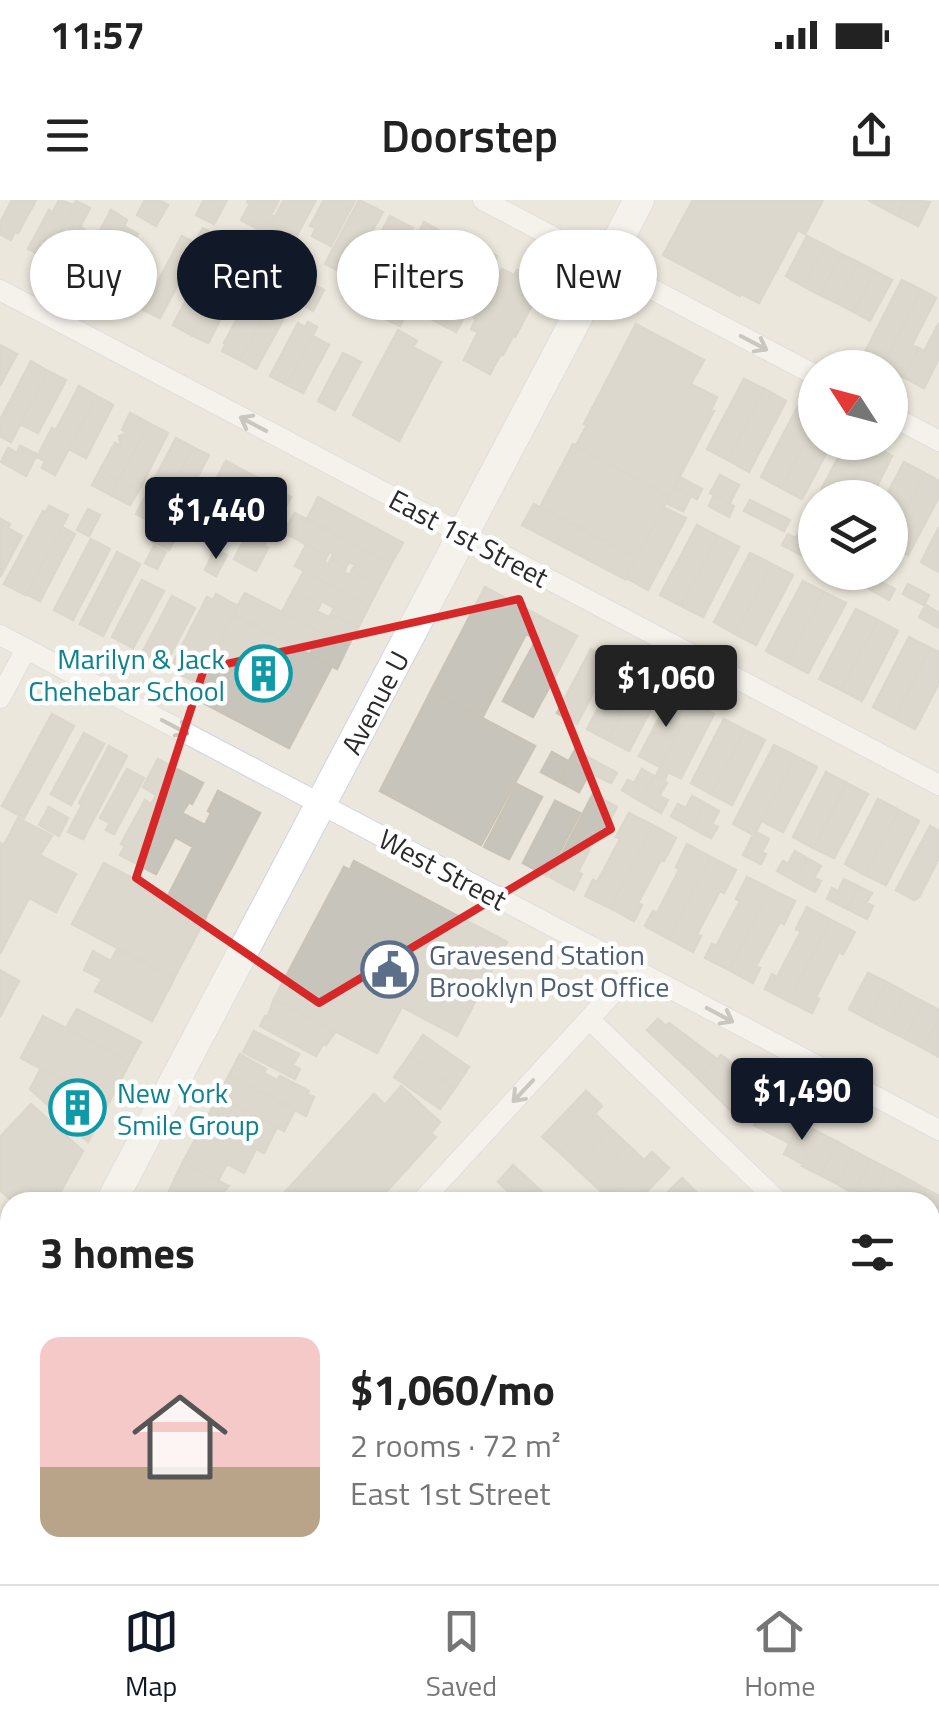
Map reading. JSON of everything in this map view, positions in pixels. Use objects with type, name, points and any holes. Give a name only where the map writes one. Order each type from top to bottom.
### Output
[{"type":"main road","name":"Avenue U","points":[[623,230],[639,200]]},
{"type":"main road","name":"Avenue U","points":[[117,1192],[576,320]]},
{"type":"street","points":[[483,200],[539,230]]},
{"type":"street","name":"East 1st Street","points":[[0,290],[939,785]]},
{"type":"street","points":[[657,292],[798,366]]},
{"type":"street","points":[[908,424],[939,440]]},
{"type":"street","name":"West Street","points":[[0,635],[939,1130]]},
{"type":"street","points":[[0,698],[26,649]]},
{"type":"street","points":[[429,1192],[634,970]]},
{"type":"street","points":[[590,1019],[769,1192]]},
{"type":"highlighted area","points":[[519,599],[611,829],[319,1003],[136,878],[204,669]]},
{"type":"building","points":[[12,200],[36,200],[11,240],[0,234],[0,223]]},
{"type":"building","points":[[59,200],[74,205],[61,230],[38,230],[49,210],[52,213]]},
{"type":"building","points":[[145,200],[168,205],[156,226],[137,215]]},
{"type":"building","points":[[204,200],[227,200],[214,224],[196,215]]},
{"type":"building","points":[[279,200],[268,230],[241,220],[250,204],[247,202]]},
{"type":"building","points":[[284,200],[316,200],[300,230],[268,230]]},
{"type":"building","points":[[324,200],[355,200],[331,246],[317,239],[316,228],[310,226]]},
{"type":"building","points":[[359,200],[383,212],[373,230],[343,230]]},
{"type":"building","points":[[693,200],[823,200],[805,234],[798,230],[759,303],[663,255]]},
{"type":"building","points":[[868,200],[906,200],[898,216]]},
{"type":"building","points":[[906,200],[930,202],[918,226],[898,216]]},
{"type":"building","points":[[76,201],[90,208],[80,227],[83,230],[61,230]]},
{"type":"building","points":[[111,210],[127,220],[122,230],[100,230]]},
{"type":"building","points":[[390,216],[413,228],[412,230],[382,230]]},
{"type":"building","points":[[424,222],[439,230],[420,230]]},
{"type":"building","points":[[807,236],[825,245],[803,286],[786,276]]},
{"type":"building","points":[[337,241],[337,270],[325,264]]},
{"type":"building","points":[[177,245],[177,286],[160,318],[157,283]]},
{"type":"building","points":[[825,245],[841,254],[820,295],[803,286]]},
{"type":"building","points":[[841,254],[858,262],[837,303],[820,295]]},
{"type":"building","points":[[858,262],[875,271],[854,312],[837,303]]},
{"type":"building","points":[[502,269],[514,275],[519,271],[519,320],[524,320],[490,374],[464,360],[478,332],[471,329],[476,320],[499,320]]},
{"type":"building","points":[[875,271],[892,280],[870,321],[854,312]]},
{"type":"building","points":[[902,280],[922,290],[890,350],[866,350]]},
{"type":"building","points":[[922,290],[936,298],[912,345],[919,348],[908,368],[908,350],[890,350]]},
{"type":"building","points":[[177,317],[199,320],[191,335],[173,325]]},
{"type":"building","points":[[199,320],[220,320],[208,343],[191,335]]},
{"type":"building","points":[[237,320],[261,320],[240,360],[222,351]]},
{"type":"building","points":[[261,320],[283,320],[256,369],[240,360]]},
{"type":"building","points":[[433,320],[462,320],[456,332]]},
{"type":"building","points":[[308,322],[317,327],[287,385],[270,376],[298,323],[305,327]]},
{"type":"building","points":[[939,323],[939,358],[924,388],[908,380],[908,368],[919,348],[924,351]]},
{"type":"building","points":[[636,324],[704,360],[691,384],[717,397],[711,410],[714,411],[669,497],[576,445]]},
{"type":"building","points":[[398,330],[417,341],[413,347],[441,362],[399,441],[353,415]]},
{"type":"building","points":[[313,336],[329,345],[303,393],[287,385]]},
{"type":"building","points":[[0,345],[17,354],[0,386]]},
{"type":"building","points":[[343,353],[361,362],[335,410],[318,401]]},
{"type":"building","points":[[31,361],[48,371],[11,442],[0,436],[0,420]]},
{"type":"building","points":[[48,371],[66,380],[38,433],[20,424]]},
{"type":"building","points":[[744,379],[765,389],[728,460],[707,449]]},
{"type":"building","points":[[79,386],[97,396],[55,475],[42,468],[45,461],[37,457]]},
{"type":"building","points":[[765,389],[786,401],[749,472],[728,460]]},
{"type":"building","points":[[97,396],[113,405],[86,458],[69,449]]},
{"type":"building","points":[[798,406],[798,456],[781,488],[761,477]]},
{"type":"building","points":[[130,413],[149,423],[119,480],[100,470],[115,443],[121,446],[119,436],[128,433],[122,430]]},
{"type":"building","points":[[149,423],[168,433],[139,490],[119,480]]},
{"type":"building","points":[[176,438],[193,447],[153,523],[136,514]]},
{"type":"building","points":[[573,444],[669,497],[637,558],[540,507]]},
{"type":"building","points":[[20,446],[37,454],[26,476],[1,462],[8,448],[17,453]]},
{"type":"building","points":[[193,447],[209,455],[174,522],[158,514]]},
{"type":"building","points":[[798,456],[798,460],[823,460],[812,480],[798,480],[798,497],[781,488]]},
{"type":"building","points":[[837,460],[864,460],[854,480],[826,480]]},
{"type":"building","points":[[864,460],[890,460],[880,480],[854,480]]},
{"type":"building","points":[[226,461],[260,479],[232,529],[199,511]]},
{"type":"building","points":[[904,462],[925,473],[908,506],[908,480],[894,480]]},
{"type":"building","points":[[100,470],[119,480],[111,495],[92,485]]},
{"type":"building","points":[[925,473],[939,481],[939,497],[908,555],[908,506]]},
{"type":"building","points":[[720,475],[739,485],[730,503],[710,493]]},
{"type":"building","points":[[680,477],[702,489],[697,499],[674,487]]},
{"type":"building","points":[[119,480],[139,490],[130,505],[111,495]]},
{"type":"building","points":[[674,487],[691,496],[683,511],[666,503]]},
{"type":"building","points":[[272,488],[291,497],[264,546],[268,548],[256,571],[234,559]]},
{"type":"building","points":[[714,495],[734,506],[729,517],[709,506]]},
{"type":"building","points":[[318,497],[403,543],[391,564],[307,519]]},
{"type":"building","points":[[750,500],[770,510],[764,521],[744,511]]},
{"type":"building","points":[[534,504],[637,558],[625,579],[522,525]]},
{"type":"building","points":[[49,506],[68,515],[26,595],[4,584]]},
{"type":"building","points":[[663,507],[686,518],[648,590],[626,578]]},
{"type":"building","points":[[88,509],[100,515],[89,536],[77,530]]},
{"type":"building","points":[[770,510],[790,520],[784,531],[764,521]]},
{"type":"building","points":[[295,513],[391,564],[380,585],[352,570],[355,565],[349,562],[346,567],[331,559],[330,552],[327,556],[283,532]]},
{"type":"building","points":[[1,519],[22,536],[0,577]]},
{"type":"building","points":[[156,524],[180,530],[169,550],[152,541],[150,536]]},
{"type":"building","points":[[697,525],[718,536],[681,606],[660,595]]},
{"type":"building","points":[[62,527],[75,534],[40,601],[26,594]]},
{"type":"building","points":[[939,527],[939,572],[921,562]]},
{"type":"building","points":[[788,534],[798,539],[798,553],[782,545]]},
{"type":"building","points":[[718,536],[739,547],[703,617],[681,606]]},
{"type":"building","points":[[91,539],[110,549],[73,620],[54,610]]},
{"type":"building","points":[[306,545],[327,556],[324,562],[328,564],[331,559],[346,567],[344,572],[350,575],[352,570],[380,585],[369,606],[295,566]]},
{"type":"building","points":[[154,546],[166,552],[157,569],[145,563]]},
{"type":"building","points":[[215,549],[227,555],[216,576],[205,570]]},
{"type":"building","points":[[117,552],[140,564],[103,636],[80,624]]},
{"type":"building","points":[[750,553],[772,564],[735,634],[714,622]]},
{"type":"building","points":[[772,564],[793,575],[756,645],[735,634]]},
{"type":"building","points":[[304,571],[369,606],[358,628],[331,614],[334,608],[322,601],[320,605],[293,591]]},
{"type":"building","points":[[142,580],[164,591],[133,648],[112,637]]},
{"type":"building","points":[[908,584],[929,595],[924,605],[903,594]]},
{"type":"building","points":[[485,587],[547,620],[537,639],[526,634],[482,718],[431,691]]},
{"type":"building","points":[[798,590],[824,592],[787,662],[766,651]]},
{"type":"building","points":[[871,590],[894,590],[889,600]]},
{"type":"building","points":[[293,591],[320,605],[317,611],[358,628],[348,646],[282,612]]},
{"type":"building","points":[[824,592],[846,603],[808,673],[787,662]]},
{"type":"building","points":[[245,593],[348,646],[337,669],[310,654],[313,648],[301,642],[298,648],[233,614]]},
{"type":"building","points":[[216,594],[238,606],[197,683],[170,669],[207,597],[213,600]]},
{"type":"building","points":[[172,596],[195,608],[165,665],[142,653]]},
{"type":"building","points":[[926,605],[939,613],[939,628],[919,617]]},
{"type":"building","points":[[856,609],[878,620],[841,690],[819,679]]},
{"type":"building","name":"Marilyn & Jack Chehebar School","points":[[233,614],[332,666],[289,748],[190,696]]},
{"type":"building","points":[[547,620],[577,636],[533,717],[503,701]]},
{"type":"building","points":[[878,620],[898,631],[862,701],[841,690]]},
{"type":"building","points":[[909,637],[931,648],[894,718],[873,707]]},
{"type":"building","points":[[931,648],[939,652],[939,683],[915,729],[894,718]]},
{"type":"building","points":[[591,649],[611,659],[577,724],[557,713]]},
{"type":"building","points":[[621,665],[642,676],[608,740],[587,729]]},
{"type":"building","points":[[642,676],[663,687],[629,751],[608,740]]},
{"type":"building","points":[[431,691],[535,746],[481,845],[380,791]]},
{"type":"building","points":[[673,692],[694,703],[660,767],[639,756]]},
{"type":"building","points":[[694,703],[714,714],[681,778],[668,772],[665,780],[656,776]]},
{"type":"building","points":[[52,714],[74,726],[24,818],[2,806]]},
{"type":"building","points":[[724,719],[745,730],[711,794],[691,783]]},
{"type":"building","points":[[745,730],[765,740],[732,805],[711,794]]},
{"type":"building","points":[[84,733],[104,744],[71,805],[51,794]]},
{"type":"building","points":[[774,745],[796,756],[754,835],[733,824]]},
{"type":"building","points":[[109,746],[127,756],[83,839],[68,832]]},
{"type":"building","points":[[575,750],[597,762],[591,773],[569,761]]},
{"type":"building","points":[[552,752],[570,762],[560,782],[541,772]]},
{"type":"building","points":[[796,756],[817,767],[783,832],[762,821]]},
{"type":"building","points":[[158,759],[203,783],[192,804],[189,802],[182,813],[205,825],[218,791],[260,813],[206,916],[168,896],[193,847],[175,837],[156,874],[120,855],[125,846],[121,844],[145,800],[151,804],[156,795],[143,787]]},
{"type":"building","points":[[570,762],[590,772],[579,792],[560,782]]},
{"type":"building","points":[[597,762],[617,773],[611,783],[591,773]]},
{"type":"building","points":[[127,769],[144,778],[114,834],[106,830],[110,823],[100,818]]},
{"type":"building","points":[[642,769],[654,776],[640,801],[622,790],[628,780],[634,783]]},
{"type":"building","points":[[826,772],[847,783],[813,848],[793,837]]},
{"type":"building","points":[[654,776],[667,783],[659,796],[668,800],[661,813],[640,801]]},
{"type":"building","points":[[847,783],[868,794],[834,858],[813,848]]},
{"type":"building","points":[[517,784],[542,797],[509,859],[484,847]]},
{"type":"building","points":[[593,794],[617,807],[605,829],[601,827],[578,872],[582,874],[574,890],[550,877]]},
{"type":"building","points":[[692,796],[705,803],[692,828],[671,816],[678,804],[686,808]]},
{"type":"building","points":[[878,799],[899,810],[865,875],[845,864]]},
{"type":"building","points":[[555,801],[580,813],[547,876],[523,863]]},
{"type":"building","points":[[705,803],[719,811],[712,824],[718,827],[711,838],[692,828]]},
{"type":"building","points":[[49,807],[68,818],[59,836],[39,825]]},
{"type":"building","points":[[899,810],[919,821],[886,885],[865,875]]},
{"type":"building","points":[[629,813],[653,825],[610,908],[585,896],[620,839],[616,837]]},
{"type":"building","points":[[18,818],[52,836],[40,855],[76,874],[56,912],[29,898],[0,954],[0,843],[4,845]]},
{"type":"building","points":[[653,825],[676,838],[638,903],[642,905],[634,921],[610,908]]},
{"type":"building","points":[[930,826],[939,831],[939,858],[914,900],[896,890]]},
{"type":"building","points":[[758,833],[769,839],[761,864],[743,855]]},
{"type":"building","points":[[687,844],[711,857],[669,939],[645,926],[653,911],[657,913],[679,870],[676,867]]},
{"type":"building","points":[[795,851],[807,858],[795,881],[777,871],[783,861],[788,864]]},
{"type":"building","points":[[711,857],[736,870],[697,934],[701,936],[693,952],[669,939]]},
{"type":"building","points":[[807,858],[821,866],[814,878],[821,881],[815,892],[795,881]]},
{"type":"building","name":"Gravesend Station Brooklyn Post Office","points":[[354,861],[507,942],[457,1036],[402,1007],[377,1053],[274,999],[344,867],[350,870]]},
{"type":"building","points":[[104,863],[206,917],[174,978],[72,924]]},
{"type":"building","points":[[747,877],[771,889],[729,970],[705,958],[712,944],[716,946],[740,901],[736,899]]},
{"type":"building","points":[[844,879],[858,886],[847,909],[827,899],[832,888],[838,891]]},
{"type":"building","points":[[858,886],[872,893],[866,903],[873,906],[867,919],[847,909]]},
{"type":"building","points":[[771,889],[795,901],[756,966],[760,968],[753,983],[729,970]]},
{"type":"building","points":[[807,907],[831,920],[788,1001],[765,989],[772,974],[777,977],[801,931],[796,929]]},
{"type":"building","points":[[831,920],[855,932],[843,954],[839,952],[812,1013],[788,1001]]},
{"type":"building","points":[[117,949],[174,979],[152,1021],[95,991],[102,979],[84,970],[93,951],[111,961]]},
{"type":"building","points":[[0,970],[19,981],[0,1017]]},
{"type":"building","points":[[868,973],[887,982],[867,1019],[849,1009]]},
{"type":"building","points":[[887,982],[905,992],[886,1029],[867,1019]]},
{"type":"building","points":[[905,992],[924,1002],[904,1038],[886,1029]]},
{"type":"building","points":[[274,999],[336,1031],[316,1056],[260,1026]]},
{"type":"building","points":[[924,1002],[939,1010],[939,1018],[923,1048],[904,1038]]},
{"type":"building","points":[[77,1009],[141,1042],[130,1062],[66,1028]]},
{"type":"building","points":[[43,1016],[130,1062],[108,1104],[21,1058]]},
{"type":"building","points":[[939,1018],[939,1057],[923,1048]]},
{"type":"building","points":[[658,1019],[717,1059],[698,1078],[647,1030]]},
{"type":"building","points":[[254,1031],[299,1054],[293,1065],[300,1069],[295,1079],[243,1052]]},
{"type":"building","points":[[423,1035],[469,1067],[455,1088],[409,1056]]},
{"type":"building","points":[[240,1054],[277,1080],[280,1076],[309,1091],[307,1094],[314,1097],[306,1116],[229,1075]]},
{"type":"building","points":[[721,1055],[741,1070],[733,1078],[749,1095],[732,1112],[698,1078]]},
{"type":"building","points":[[409,1056],[455,1088],[440,1109],[394,1077]]},
{"type":"building","name":"New York Smile Group","points":[[41,1068],[108,1104],[88,1142],[30,1089]]},
{"type":"building","points":[[229,1075],[295,1110],[284,1131],[218,1096]]},
{"type":"building","points":[[401,1086],[440,1122],[431,1133],[436,1137],[386,1192],[285,1192],[374,1094],[385,1105]]},
{"type":"building","points":[[586,1091],[602,1106],[559,1152],[542,1137]]},
{"type":"building","points":[[218,1096],[277,1127],[264,1153],[205,1122]]},
{"type":"building","points":[[31,1104],[83,1151],[60,1192],[2,1192],[0,1137]]},
{"type":"building","points":[[765,1104],[800,1122],[789,1143],[754,1125]]},
{"type":"building","points":[[595,1114],[611,1129],[575,1167],[559,1152]]},
{"type":"building","points":[[205,1122],[256,1149],[244,1173],[227,1164],[218,1181],[183,1162]]},
{"type":"building","points":[[800,1122],[820,1133],[803,1164],[784,1154]]},
{"type":"building","points":[[611,1129],[628,1145],[592,1183],[575,1167]]},
{"type":"building","points":[[820,1133],[838,1142],[820,1175],[802,1166]]},
{"type":"building","points":[[838,1142],[854,1151],[837,1184],[820,1175]]},
{"type":"building","points":[[628,1145],[644,1160],[614,1192],[602,1192],[592,1183]]},
{"type":"building","points":[[854,1151],[871,1160],[854,1192],[837,1184]]},
{"type":"building","points":[[652,1152],[669,1168],[646,1192],[614,1192]]},
{"type":"building","points":[[871,1160],[887,1168],[874,1192],[854,1192]]},
{"type":"building","points":[[183,1162],[229,1186],[224,1192],[169,1191]]},
{"type":"building","points":[[513,1165],[542,1192],[509,1192],[498,1182]]},
{"type":"building","points":[[887,1168],[904,1177],[896,1192],[876,1192]]},
{"type":"building","points":[[904,1177],[920,1186],[917,1192],[896,1192]]},
{"type":"building","points":[[682,1178],[696,1192],[668,1192]]},
{"type":"place","name":"Marilyn & Jack Chehebar School","points":[[264,674]]},
{"type":"place","name":"Gravesend Station Brooklyn Post Office","points":[[390,970]]},
{"type":"place","name":"New York Smile Group","points":[[78,1108]]}]
